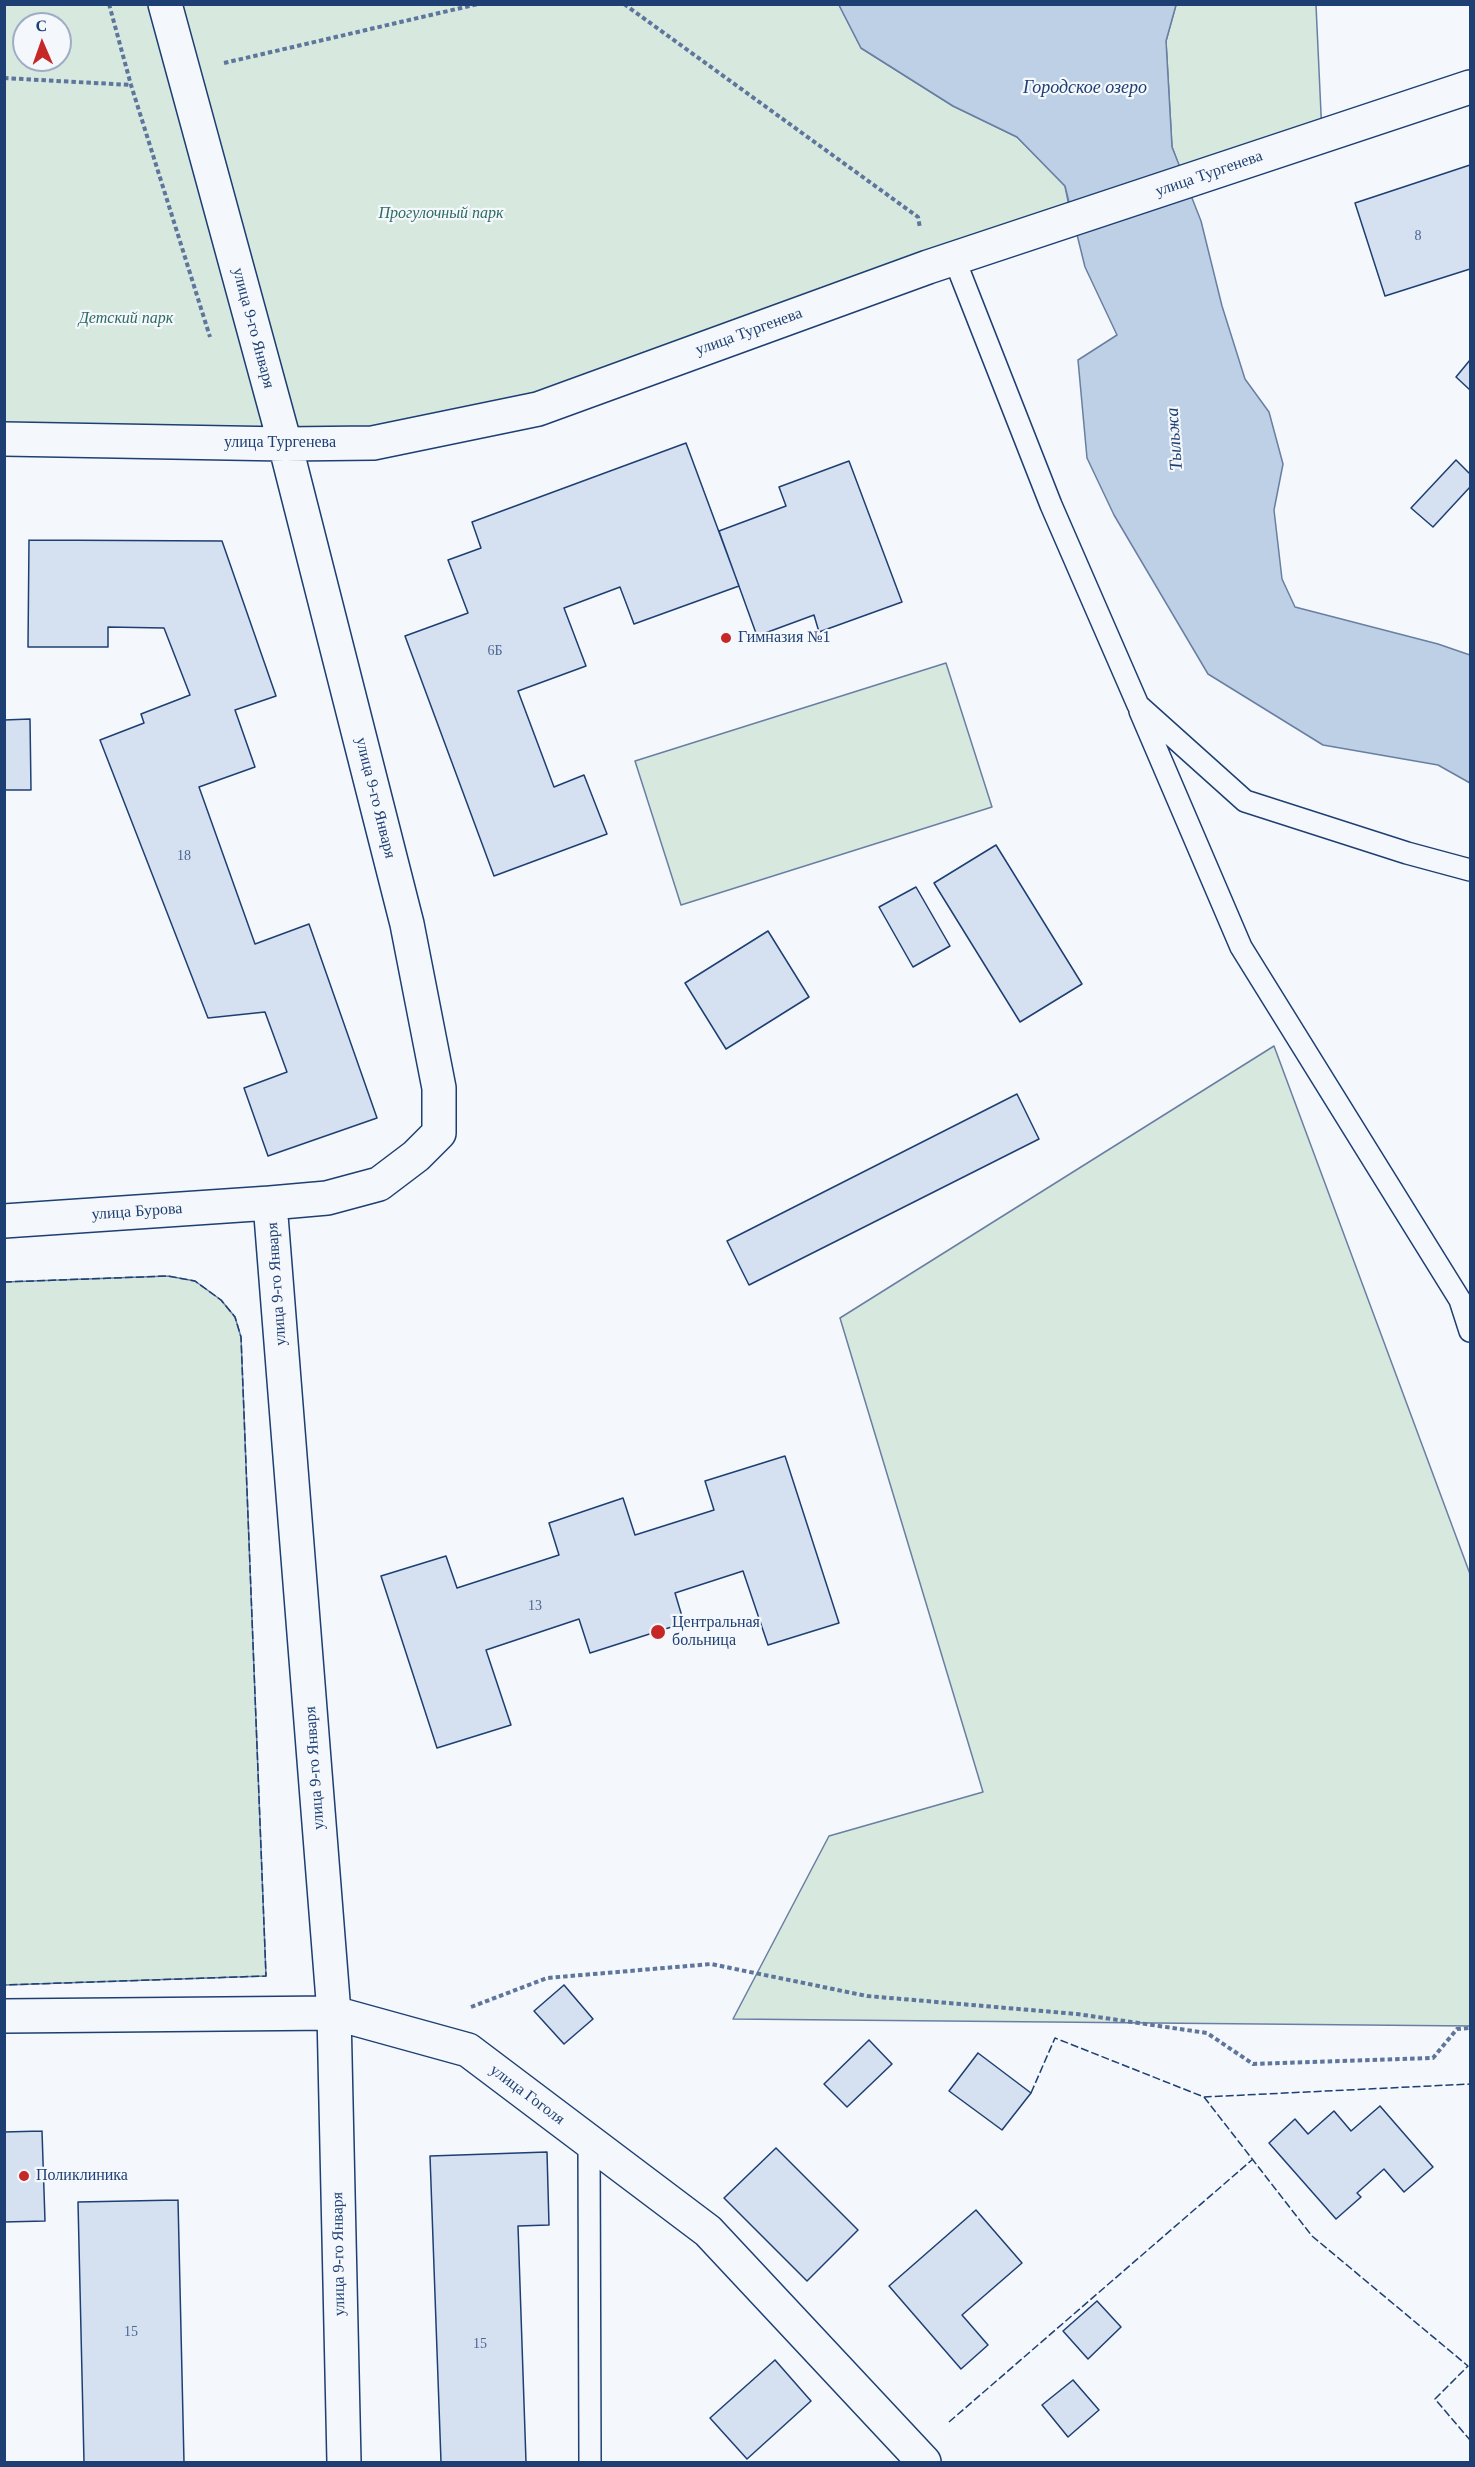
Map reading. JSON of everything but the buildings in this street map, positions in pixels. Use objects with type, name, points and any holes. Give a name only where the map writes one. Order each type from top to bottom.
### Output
[{"type":"street","name":"улица 9-го Января","points":[[165,4],[285,444],[407,924],[438,1088],[439,1133],[416,1156],[379,1184],[327,1198],[270,1203],[334,2013],[344,2463]]},
{"type":"street","name":"улица Тургенева","points":[[4,439],[285,444],[373,443],[538,409],[941,263],[1470,87]]},
{"type":"street","name":"улица Бурова","points":[[4,1221],[270,1203]]},
{"type":"street","name":"улица Гоголя","points":[[4,2016],[334,2013],[468,2050],[708,2230],[924,2463]]},
{"type":"lane","points":[[941,263],[1051,505],[1241,947],[1460,1300],[1470,1331]]},
{"type":"lane","points":[[1138,705],[1245,801],[1407,853],[1470,870]]},
{"type":"lane","points":[[589,2141],[590,2463]]},
{"type":"path","points":[[109,4],[131,85],[212,342]]},
{"type":"path","points":[[184,73],[478,4]]},
{"type":"path","points":[[624,4],[918,217],[941,263]]},
{"type":"path","points":[[4,78],[131,85]]},
{"type":"path","points":[[469,2007],[547,1978],[711,1964],[867,1996],[1077,2014],[1207,2033],[1254,2064],[1432,2058],[1457,2029],[1470,2028]]},
{"type":"green space","name":"Прогулочный парк","points":[[5,5],[839,5],[861,48],[953,106],[1017,137],[1065,186],[1072,221],[538,409],[373,443],[5,439]]},
{"type":"green space","points":[[1176,5],[1316,5],[1322,135],[1185,182],[1172,147],[1166,41]]},
{"type":"green space","points":[[946,663],[992,807],[681,905],[635,761]]},
{"type":"green space","points":[[1274,1046],[1470,1574],[1470,2026],[733,2019],[829,1836],[983,1792],[840,1318]]},
{"type":"green space","points":[[168,1276],[195,1281],[221,1300],[235,1317],[241,1337],[266,1976],[5,1985],[5,1282]]},
{"type":"water","points":[[839,5],[1176,5],[1166,41],[1172,147],[1201,221],[1222,306],[1245,379],[1269,412],[1283,464],[1274,510],[1282,579],[1295,607],[1438,644],[1470,655],[1470,783],[1438,765],[1323,745],[1208,674],[1114,515],[1087,458],[1078,360],[1117,335],[1085,267],[1065,186],[1017,137],[953,106],[861,48]]},
{"type":"fence","points":[[4,1282],[168,1276],[195,1281],[221,1300],[235,1317],[241,1337],[266,1976],[4,1985]]},
{"type":"fence","points":[[1031,2093],[1055,2038],[1204,2097],[1470,2084]]},
{"type":"fence","points":[[1204,2097],[1312,2236],[1468,2366],[1435,2399],[1470,2440]]},
{"type":"fence","points":[[949,2422],[1253,2159]]},
{"type":"place","name":"Гимназия №1","points":[[726,638]]},
{"type":"place","name":"Центральная больница","points":[[658,1632]]},
{"type":"place","name":"Поликлиника","points":[[24,2176]]},
{"type":"water label","name":"Городское озеро","points":[[1085,88]]},
{"type":"water label","name":"Тыльжа","points":[[1175,439]]},
{"type":"park label","name":"Детский парк","points":[[126,319]]}]
